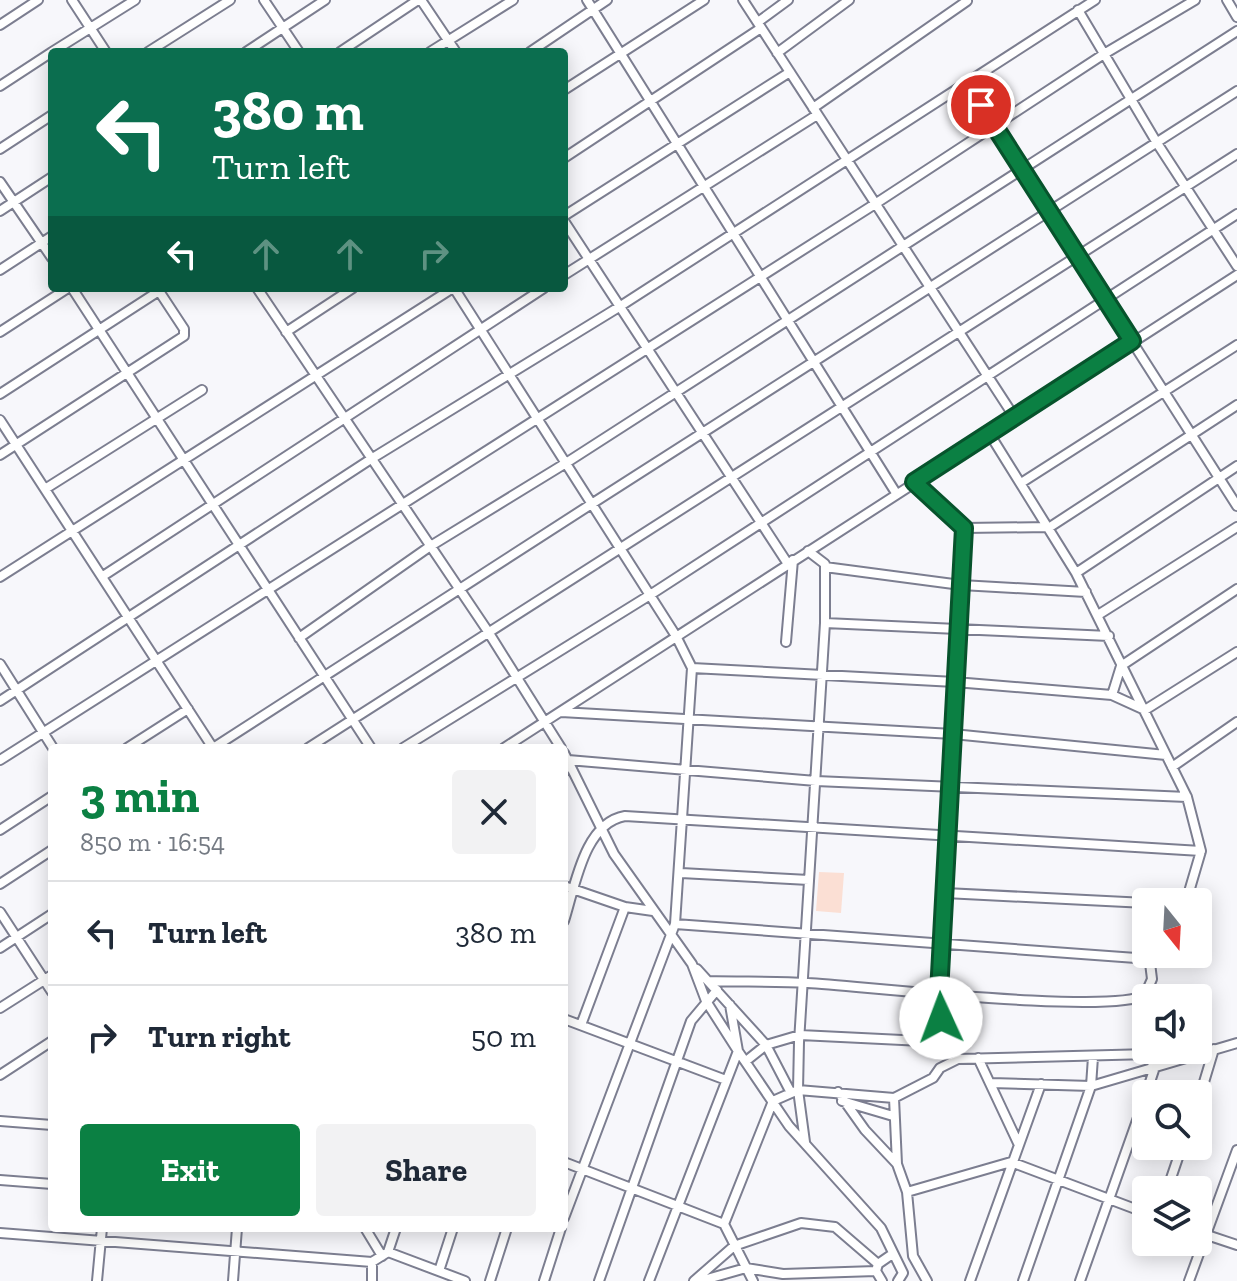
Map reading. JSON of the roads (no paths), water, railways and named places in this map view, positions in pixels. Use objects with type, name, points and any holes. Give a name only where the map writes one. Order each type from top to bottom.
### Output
[{"type":"street","points":[[0,25],[38,0]]},
{"type":"street","points":[[72,0],[103,48]]},
{"type":"street","points":[[58,48],[135,0]]},
{"type":"street","points":[[154,48],[230,0]]},
{"type":"street","points":[[264,0],[296,48]]},
{"type":"street","points":[[252,48],[325,0]]},
{"type":"street","points":[[346,48],[420,0],[454,48]]},
{"type":"street","points":[[436,48],[513,0]]},
{"type":"street","points":[[587,0],[896,493]]},
{"type":"street","points":[[536,48],[607,0]]},
{"type":"street","points":[[568,87],[704,0]]},
{"type":"street","points":[[743,0],[1015,418]]},
{"type":"street","points":[[568,155],[760,25],[788,0]]},
{"type":"street","points":[[777,53],[849,0]]},
{"type":"street","points":[[0,701],[371,459],[619,307],[1095,0]]},
{"type":"street","points":[[0,760],[875,204],[1104,54],[1195,0]]},
{"type":"street","points":[[1227,0],[1237,17]]},
{"type":"street","points":[[568,272],[706,187],[967,1]]},
{"type":"street","points":[[1078,10],[1157,143],[1237,266]]},
{"type":"street","points":[[299,638],[429,547],[566,463],[1237,31]]},
{"type":"street","points":[[0,86],[48,55]]},
{"type":"street","points":[[568,215],[790,72]]},
{"type":"street","points":[[967,83],[1237,506]]},
{"type":"street","points":[[219,744],[456,588],[592,505],[1237,91]]},
{"type":"street","points":[[0,149],[48,118]]},
{"type":"street","points":[[314,744],[487,630],[622,550],[1237,154]]},
{"type":"street","points":[[0,211],[48,180]]},
{"type":"street","points":[[0,182],[48,253]]},
{"type":"street","points":[[409,744],[650,595],[1237,214]]},
{"type":"street","points":[[568,225],[646,349],[790,562],[786,642]]},
{"type":"street","points":[[0,270],[48,239]]},
{"type":"street","points":[[510,744],[1237,275]]},
{"type":"street","points":[[0,332],[64,292]]},
{"type":"street","points":[[73,292],[368,744]]},
{"type":"street","points":[[0,394],[155,292]]},
{"type":"street","points":[[0,455],[184,336],[184,329],[159,292]]},
{"type":"street","points":[[260,292],[487,630],[558,744]]},
{"type":"street","points":[[286,332],[347,292]]},
{"type":"street","points":[[0,577],[447,292]]},
{"type":"street","points":[[456,292],[622,550],[676,636],[692,668],[681,873],[675,924],[568,1206]]},
{"type":"street","points":[[103,576],[538,292]]},
{"type":"street","points":[[1021,483],[1237,345]]},
{"type":"street","points":[[45,489],[202,390]]},
{"type":"street","points":[[914,482],[964,528],[1050,527],[1237,405]]},
{"type":"street","points":[[0,420],[210,744]]},
{"type":"street","points":[[989,433],[1076,573],[1187,797],[1201,851],[1190,888]]},
{"type":"street","points":[[1076,573],[1237,466]]},
{"type":"street","points":[[1098,615],[1237,527]]},
{"type":"street","points":[[943,1042],[939,993],[941,942],[964,528]]},
{"type":"street","points":[[805,1145],[794,1090],[825,623],[824,562],[812,558],[808,551]]},
{"type":"street","points":[[825,567],[961,585],[1086,592]]},
{"type":"street","points":[[1112,695],[1121,666],[1237,589]]},
{"type":"street","points":[[825,623],[1109,636]]},
{"type":"street","points":[[1145,710],[1237,652]]},
{"type":"street","points":[[0,664],[50,744]]},
{"type":"street","points":[[692,668],[955,682],[1112,695],[1145,710]]},
{"type":"street","points":[[133,744],[188,709]]},
{"type":"street","points":[[559,712],[953,734],[1166,755]]},
{"type":"street","points":[[1172,767],[1237,722]]},
{"type":"street","points":[[520,744],[523,736]]},
{"type":"street","points":[[568,757],[816,781],[1187,797]]},
{"type":"street","points":[[568,761],[614,854],[669,935],[766,1045],[794,1090]]},
{"type":"street","points":[[0,830],[48,799]]},
{"type":"street","points":[[568,908],[601,827],[613,818],[625,816],[813,830],[1201,851]]},
{"type":"street","points":[[0,884],[48,853]]},
{"type":"street","points":[[681,873],[809,880]]},
{"type":"street","points":[[568,887],[625,907],[653,911]]},
{"type":"street","points":[[945,893],[1132,902]]},
{"type":"street","points":[[581,1025],[625,907]]},
{"type":"street","points":[[0,912],[48,977],[0,1008]]},
{"type":"street","points":[[0,948],[48,917]]},
{"type":"street","points":[[675,924],[1143,959],[1150,963],[1152,979],[1145,995],[1125,1002],[939,993],[803,982],[709,981]]},
{"type":"street","points":[[692,964],[706,1001],[773,1101],[805,1145],[881,1228],[891,1255],[902,1264],[900,1281]]},
{"type":"street","points":[[599,1281],[691,1021],[717,990]]},
{"type":"street","points":[[649,1281],[738,1051],[730,1005]]},
{"type":"street","points":[[568,1020],[726,1080]]},
{"type":"street","points":[[746,1061],[766,1045],[800,1035],[943,1042],[954,1048],[958,1059]]},
{"type":"street","points":[[991,1083],[1091,1086],[1154,1070],[1237,1043]]},
{"type":"street","points":[[0,1075],[48,1044]]},
{"type":"street","points":[[1205,1080],[1214,1049]]},
{"type":"street","points":[[724,1224],[773,1101],[794,1090],[894,1098],[933,1078],[940,1068],[958,1059],[978,1058],[1150,1054],[1154,1070],[1151,1080]]},
{"type":"street","points":[[1023,1281],[1091,1086],[1093,1057]]},
{"type":"street","points":[[978,1058],[1018,1144]]},
{"type":"street","points":[[970,1281],[1041,1084]]},
{"type":"street","points":[[840,1096],[893,1116]]},
{"type":"street","points":[[840,1096],[897,1164],[907,1192],[913,1256],[927,1281]]},
{"type":"street","points":[[894,1098],[893,1116],[899,1149],[897,1164]]},
{"type":"street","points":[[0,1121],[48,1125]]},
{"type":"street","points":[[1080,1281],[1132,1136]]},
{"type":"street","points":[[1212,1209],[1237,1150]]},
{"type":"street","points":[[907,1192],[1011,1162],[1132,1208]]},
{"type":"street","points":[[568,1164],[724,1224],[753,1281]]},
{"type":"street","points":[[0,1180],[48,1184]]},
{"type":"street","points":[[696,1281],[734,1246],[792,1226],[815,1223],[835,1227],[877,1268],[882,1281]]},
{"type":"street","points":[[97,1281],[102,1232]]},
{"type":"street","points":[[233,1281],[237,1232]]},
{"type":"street","points":[[368,1232],[385,1254],[465,1281]]},
{"type":"street","points":[[0,1233],[101,1238],[372,1262],[385,1254],[394,1232]]},
{"type":"street","points":[[439,1271],[452,1232]]},
{"type":"street","points":[[490,1281],[506,1232]]},
{"type":"street","points":[[544,1281],[560,1232]]},
{"type":"street","points":[[1212,1236],[1237,1245]]},
{"type":"street","points":[[696,1281],[712,1274],[746,1268],[781,1278],[877,1268],[891,1255]]},
{"type":"street","points":[[1189,1281],[1196,1256]]},
{"type":"street","points":[[372,1262],[372,1281]]}]
